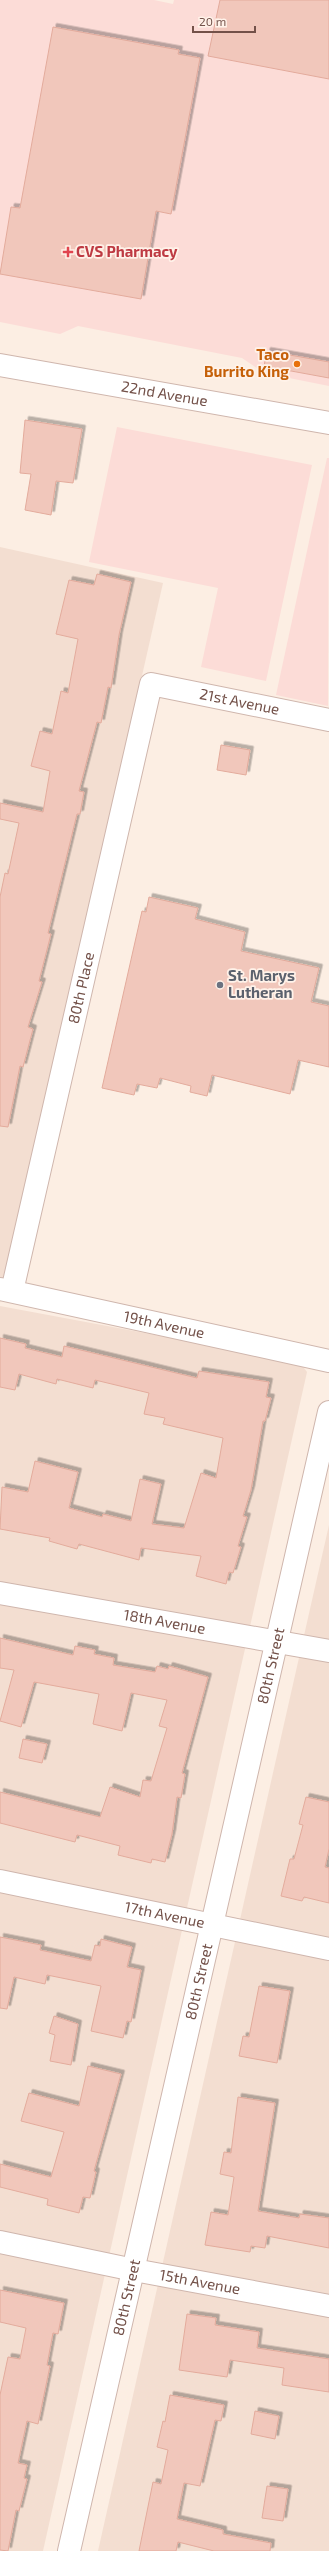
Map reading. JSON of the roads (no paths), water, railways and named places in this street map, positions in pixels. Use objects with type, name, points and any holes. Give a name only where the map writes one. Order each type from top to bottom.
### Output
[{"type":"street","name":"22nd Avenue","points":[[0,365],[329,423]]},
{"type":"street","name":"21st Avenue","points":[[151,684],[329,720]]},
{"type":"street","name":"80th Place","points":[[6,1290],[151,684]]},
{"type":"street","name":"19th Avenue","points":[[6,1290],[329,1361]]},
{"type":"street","name":"80th Street","points":[[69,2551],[134,2270],[275,1640],[329,1412]]},
{"type":"street","name":"18th Avenue","points":[[0,1593],[275,1640],[329,1651]]},
{"type":"street","name":"17th Avenue","points":[[0,1881],[329,1949]]},
{"type":"street","name":"15th Avenue","points":[[0,2242],[134,2270],[329,2306]]},
{"type":"place","name":"CVS Pharmacy","points":[[68,252]]},
{"type":"place","name":"Taco Burrito King","points":[[297,364]]},
{"type":"place","name":"St. Marys Lutheran","points":[[220,985]]}]
